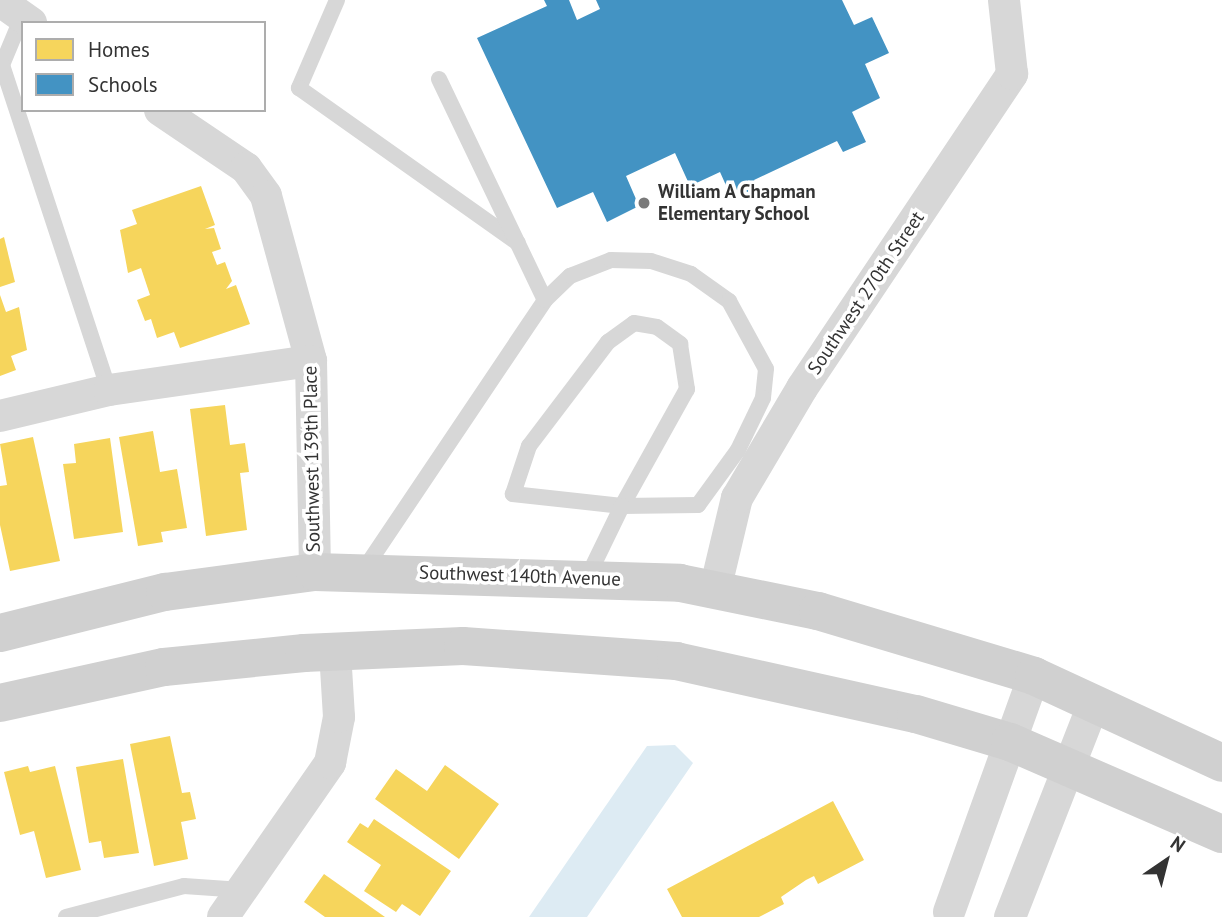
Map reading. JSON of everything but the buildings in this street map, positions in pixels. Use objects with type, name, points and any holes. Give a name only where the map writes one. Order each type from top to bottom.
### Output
[{"type":"street","name":"Southwest 270th Street","points":[[715,590],[737,498],[802,388],[1012,74],[1004,0]]},
{"type":"street","name":"Southwest 139th Place","points":[[163,112],[246,168],[266,196],[311,361],[315,572]]},
{"type":"street","points":[[0,416],[109,390],[311,361]]},
{"type":"street","name":"Southwest 140th Avenue","points":[[0,633],[165,592],[315,572],[587,578],[715,590],[818,611],[1034,676],[1222,763]]},
{"type":"street","points":[[0,703],[164,667],[335,652],[463,646],[676,661],[916,713],[1010,742],[1222,834]]},
{"type":"street","points":[[223,917],[330,763],[339,717],[335,652]]},
{"type":"street","points":[[946,915],[1034,676]]},
{"type":"street","points":[[1010,917],[1072,767],[1094,704]]},
{"type":"lane","points":[[337,0],[299,88],[518,243]]},
{"type":"lane","points":[[18,14],[2,65],[109,390]]},
{"type":"lane","points":[[439,79],[545,300]]},
{"type":"lane","points":[[363,571],[545,300],[570,276],[611,260],[650,261],[691,274],[729,301],[766,369],[763,398],[738,450],[698,505],[622,506],[513,494],[530,446],[608,342],[634,323],[657,327],[680,344],[687,389],[622,506],[587,578]]},
{"type":"lane","points":[[66,917],[184,886],[242,890]]},
{"type":"shaded area","points":[[675,745],[693,763],[587,917],[529,917],[647,746]]},
{"type":"place","name":"William A Chapman Elementary School","points":[[644,203]]}]
